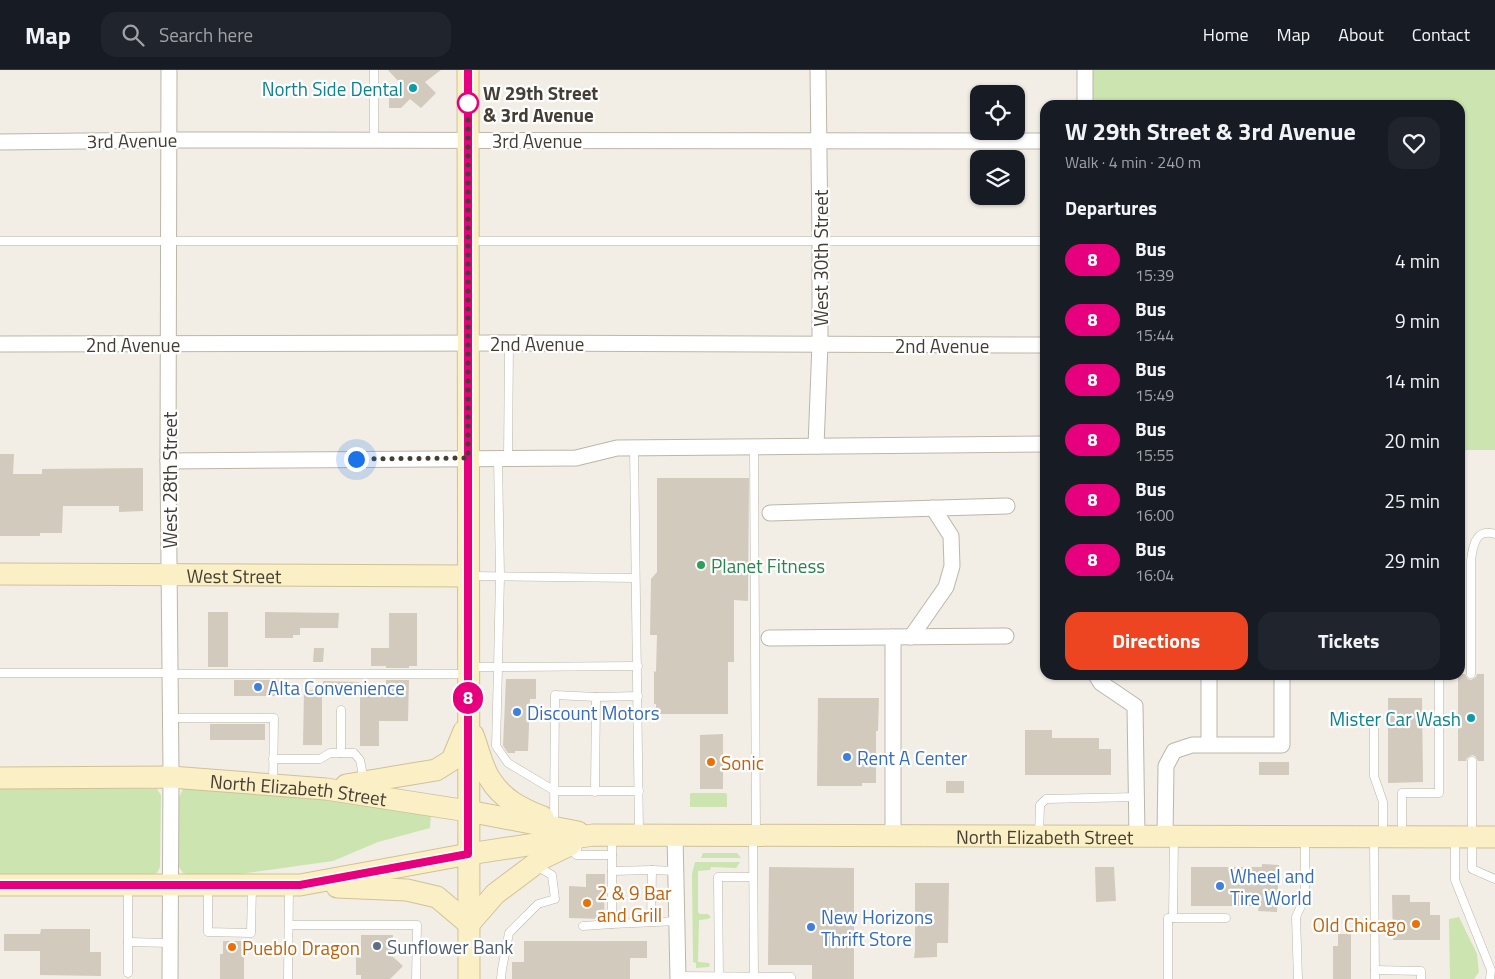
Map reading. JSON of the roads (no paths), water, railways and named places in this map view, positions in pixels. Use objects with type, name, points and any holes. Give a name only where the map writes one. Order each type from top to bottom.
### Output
[{"type":"main road","points":[[468,70],[469,979]]},
{"type":"main road","name":"West Street","points":[[0,574],[468,576]]},
{"type":"main road","points":[[326,788],[436,770],[452,760],[468,722]]},
{"type":"main road","points":[[468,722],[489,779],[507,799],[527,811],[599,841]]},
{"type":"main road","name":"North Elizabeth Street","points":[[0,778],[171,777],[326,788],[468,811],[599,841]]},
{"type":"main road","name":"North Elizabeth Street","points":[[0,885],[294,885],[468,854],[599,841],[639,835],[1495,837]]},
{"type":"main road","points":[[470,924],[495,894],[543,858],[599,841]]},
{"type":"main road","points":[[294,885],[407,890],[437,897],[470,924]]},
{"type":"street","name":"West 28th Street","points":[[169,70],[170,979]]},
{"type":"street","name":"West 30th Street","points":[[816,446],[820,344],[818,70]]},
{"type":"street","points":[[1085,70],[1085,100]]},
{"type":"street","name":"3rd Avenue","points":[[0,142],[170,140],[1040,141]]},
{"type":"street","name":"2nd Avenue","points":[[0,344],[1040,345]]},
{"type":"street","points":[[168,461],[576,458],[617,448],[1040,444]]},
{"type":"street","points":[[770,513],[1008,506]]},
{"type":"street","points":[[911,637],[946,587],[952,566],[951,536],[934,508]]},
{"type":"street","points":[[769,638],[1006,636]]},
{"type":"street","points":[[893,637],[893,835]]},
{"type":"street","points":[[1100,680],[1136,706],[1137,836]]},
{"type":"street","points":[[1209,680],[1209,744]]},
{"type":"street","points":[[1169,836],[1166,766],[1174,751],[1192,745],[1209,744],[1282,745],[1282,680]]},
{"type":"street","points":[[675,835],[678,978]]},
{"type":"lane","points":[[374,70],[374,140]]},
{"type":"lane","points":[[0,240],[820,240],[1040,242]]},
{"type":"lane","points":[[509,343],[503,458],[496,746],[508,763],[554,791],[639,791]]},
{"type":"lane","points":[[754,446],[754,978]]},
{"type":"lane","points":[[634,448],[639,835]]},
{"type":"lane","points":[[1471,674],[1471,560],[1473,544],[1480,535],[1489,532],[1495,534]]},
{"type":"lane","points":[[468,576],[635,578]]},
{"type":"lane","points":[[0,673],[468,671],[498,666],[638,666]]},
{"type":"lane","points":[[1386,836],[1402,793],[1439,793],[1439,680]]},
{"type":"lane","points":[[554,821],[555,695],[596,697],[638,696]]},
{"type":"lane","points":[[595,792],[596,697]]},
{"type":"lane","points":[[341,710],[341,753]]},
{"type":"lane","points":[[170,718],[274,718],[273,784]]},
{"type":"lane","points":[[1374,723],[1374,776],[1383,802],[1386,836],[1375,979]]},
{"type":"lane","points":[[273,759],[320,759],[330,753],[354,753],[360,760],[364,783]]},
{"type":"lane","points":[[1472,761],[1463,836],[1455,880],[1491,970],[1490,979]]},
{"type":"lane","points":[[1039,836],[1040,805],[1046,798],[1137,797]]},
{"type":"lane","points":[[1169,836],[1173,918]]},
{"type":"lane","points":[[1298,979],[1296,917],[1304,897],[1305,836]]},
{"type":"lane","points":[[1463,836],[1472,868],[1495,879]]},
{"type":"lane","points":[[599,841],[612,871],[612,924]]},
{"type":"lane","points":[[501,979],[509,933],[538,904],[555,899],[552,875],[534,865]]},
{"type":"lane","points":[[651,922],[652,870]]},
{"type":"lane","points":[[612,871],[676,871]]},
{"type":"lane","points":[[719,978],[718,876],[753,878]]},
{"type":"lane","points":[[288,979],[289,925],[294,885]]},
{"type":"lane","points":[[128,886],[128,974]]},
{"type":"lane","points":[[208,886],[208,932],[251,933],[252,886]]},
{"type":"lane","points":[[652,897],[676,898]]},
{"type":"lane","points":[[1168,979],[1168,918],[1226,918]]},
{"type":"lane","points":[[583,926],[677,921]]},
{"type":"lane","points":[[289,925],[417,926],[416,979]]},
{"type":"lane","points":[[128,942],[170,943]]},
{"type":"lane","points":[[1375,970],[1421,971],[1421,979]]},
{"type":"lane","points":[[678,978],[791,977],[791,979]]},
{"type":"place","name":"North Side Dental","points":[[413,88]]},
{"type":"place","name":"W 29th Street & 3rd Avenue","points":[[468,103]]},
{"type":"place","name":"Planet Fitness","points":[[701,565]]},
{"type":"place","name":"Alta Convenience","points":[[258,687]]},
{"type":"place","name":"Discount Motors","points":[[517,712]]},
{"type":"place","name":"Mister Car Wash","points":[[1471,718]]},
{"type":"place","name":"Rent A Center","points":[[847,757]]},
{"type":"place","name":"Sonic","points":[[711,762]]},
{"type":"place","name":"Wheel and Tire World","points":[[1220,886]]},
{"type":"place","name":"2 & 9 Bar and Grill","points":[[587,903]]},
{"type":"place","name":"Old Chicago","points":[[1416,924]]},
{"type":"place","name":"New Horizons Thrift Store","points":[[811,927]]},
{"type":"place","name":"Sunflower Bank","points":[[377,946]]},
{"type":"place","name":"Pueblo Dragon","points":[[232,947]]}]
